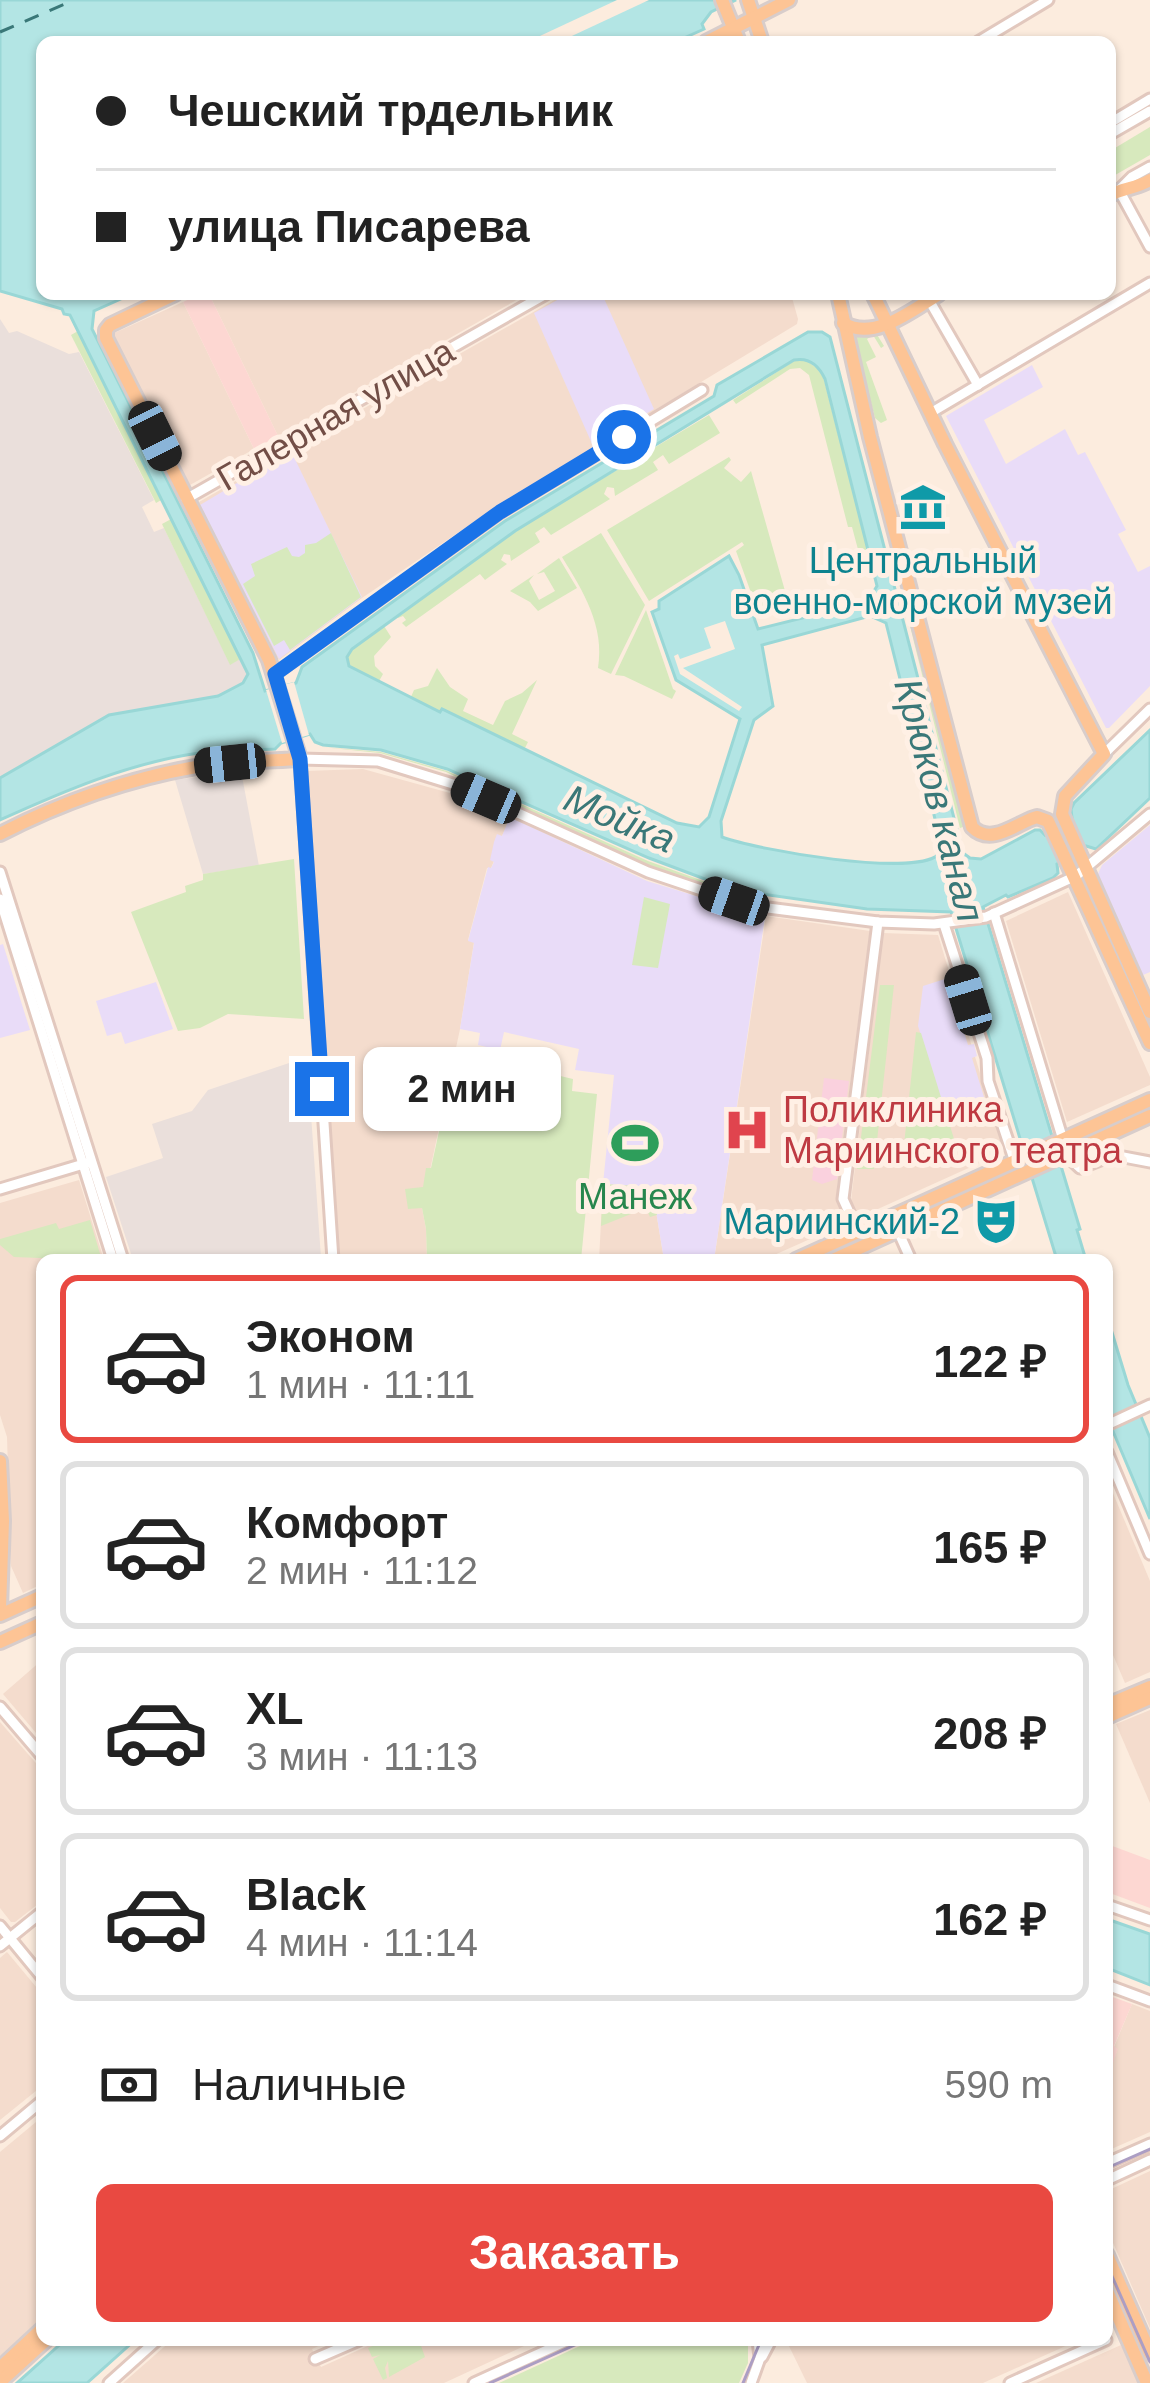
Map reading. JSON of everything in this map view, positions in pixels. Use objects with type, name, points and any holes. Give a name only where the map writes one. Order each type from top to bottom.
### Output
[{"type":"main road","points":[[748,0],[761,36]]},
{"type":"main road","points":[[724,4],[737,35],[755,18],[789,0]]},
{"type":"main road","points":[[1116,192],[1150,180]]},
{"type":"main road","points":[[0,834],[73,802],[185,769],[300,759],[278,680],[105,332],[110,325],[162,300]]},
{"type":"main road","points":[[840,300],[969,820],[978,834],[992,836],[1037,817],[1060,822]]},
{"type":"main road","points":[[876,300],[1103,754],[1065,796],[1060,822],[1150,1012]]},
{"type":"main road","points":[[842,322],[863,331],[889,323],[929,300]]},
{"type":"main road","points":[[1081,873],[1150,1042]]},
{"type":"main road","points":[[1060,1148],[1150,1100]]},
{"type":"main road","points":[[809,1254],[1023,1162],[1150,1116]]},
{"type":"main road","points":[[846,1254],[1007,1183],[1023,1162]]},
{"type":"main road","points":[[0,1461],[0,1612],[36,1598]]},
{"type":"main road","points":[[0,1642],[36,1626]]},
{"type":"main road","points":[[1113,1702],[1150,1687]]},
{"type":"main road","points":[[1113,1714],[1150,1698]]},
{"type":"main road","points":[[1113,2274],[1147,2383]]},
{"type":"main road","points":[[1113,2300],[1150,2353]]},
{"type":"main road","points":[[0,2368],[36,2335]]},
{"type":"main road","points":[[0,2382],[39,2346]]},
{"type":"street","points":[[988,36],[1048,0]]},
{"type":"street","points":[[1116,119],[1150,99]]},
{"type":"street","points":[[1116,131],[1150,111]]},
{"type":"street","points":[[1116,191],[1150,167]]},
{"type":"street","points":[[1116,196],[1150,247]]},
{"type":"street","points":[[932,412],[1150,284]]},
{"type":"street","name":"Галерная улица","points":[[186,499],[535,300]]},
{"type":"street","points":[[936,300],[978,385]]},
{"type":"street","points":[[278,680],[375,599],[500,512],[702,390]]},
{"type":"street","points":[[1103,754],[1150,709]]},
{"type":"street","points":[[333,1254],[300,759],[379,761],[456,785],[648,872],[734,901],[878,922],[948,923],[990,915],[1081,873],[1150,814]]},
{"type":"street","points":[[0,872],[111,1254]]},
{"type":"street","points":[[0,899],[121,1254]]},
{"type":"street","points":[[990,915],[1060,1148],[1080,1168],[1113,1155],[1150,1162]]},
{"type":"street","points":[[858,1232],[844,1199],[878,922]]},
{"type":"street","points":[[948,923],[987,1058],[988,1081],[1023,1162]]},
{"type":"street","points":[[1105,1136],[1113,1155]]},
{"type":"street","points":[[0,1189],[87,1163]]},
{"type":"street","points":[[898,1231],[908,1254]]},
{"type":"street","points":[[1113,1422],[1150,1405]]},
{"type":"street","points":[[1113,1466],[1150,1554]]},
{"type":"street","points":[[0,1707],[36,1749]]},
{"type":"street","points":[[1113,1907],[1150,1921]]},
{"type":"street","points":[[0,1946],[36,1917]]},
{"type":"street","points":[[0,1926],[36,1970]]},
{"type":"street","points":[[1113,1986],[1150,2001]]},
{"type":"street","points":[[0,2136],[36,2106]]},
{"type":"street","points":[[1113,2160],[1150,2144]]},
{"type":"street","points":[[1113,2177],[1150,2160]]},
{"type":"street","points":[[1113,2337],[1131,2329]]},
{"type":"street","points":[[109,2383],[151,2346]]},
{"type":"street","points":[[315,2360],[346,2346]]},
{"type":"street","points":[[474,2383],[556,2346]]},
{"type":"street","points":[[758,2346],[759,2362]]},
{"type":"street","points":[[751,2383],[768,2346]]},
{"type":"street","points":[[1010,2383],[1093,2346]]},
{"type":"shaded area","points":[[212,300],[516,300],[278,436]]},
{"type":"shaded area","points":[[212,300],[278,436],[254,449],[183,302]]},
{"type":"shaded area","points":[[554,300],[793,300],[797,324],[506,500],[279,660],[199,502]]},
{"type":"shaded area","points":[[557,300],[605,300],[654,409],[593,446],[534,313]]},
{"type":"shaded area","points":[[183,302],[254,449],[190,485],[112,334]]},
{"type":"shaded area","points":[[0,319],[9,333],[17,331],[69,354],[79,352],[154,500],[142,507],[154,532],[164,528],[230,664],[242,658],[248,674],[243,683],[218,696],[109,715],[0,778]]},
{"type":"shaded area","points":[[1032,365],[1043,387],[984,420],[1006,464],[1065,429],[1078,455],[1085,452],[1126,530],[1118,534],[1138,572],[1150,566],[1150,686],[1109,728],[946,416]]},
{"type":"shaded area","points":[[291,451],[362,597],[279,659],[200,505]]},
{"type":"shaded area","points":[[363,769],[457,795],[511,817],[495,842],[494,861],[487,868],[468,940],[474,942],[460,1029],[422,1208],[427,1254],[338,1254],[305,771]]},
{"type":"shaded area","points":[[241,771],[259,866],[203,874],[175,780]]},
{"type":"shaded area","points":[[510,817],[647,881],[765,917],[715,1254],[663,1254],[652,1187],[603,1184],[614,1075],[575,1070],[579,1049],[504,1032],[500,1050],[478,1045],[480,1033],[460,1029],[474,943],[468,941],[488,867],[494,862],[490,860],[494,842],[497,834],[502,836]]},
{"type":"shaded area","points":[[1150,825],[1150,972],[1143,975],[1098,874],[1102,865]]},
{"type":"shaded area","points":[[1068,892],[1150,1085],[1067,1122],[1006,921]]},
{"type":"shaded area","points":[[766,916],[870,931],[838,1179],[837,1198],[846,1223],[776,1254],[715,1254]]},
{"type":"shaded area","points":[[883,933],[938,935],[1004,1152],[858,1218],[851,1201]]},
{"type":"shaded area","points":[[0,945],[30,1030],[0,1038]]},
{"type":"shaded area","points":[[948,978],[968,1045],[974,1044],[977,1056],[972,1058],[987,1107],[947,1118],[918,1026],[923,986]]},
{"type":"shaded area","points":[[156,982],[173,1029],[125,1044],[121,1032],[107,1036],[96,1001]]},
{"type":"shaded area","points":[[307,1057],[321,1254],[131,1254],[106,1177],[163,1158],[152,1124],[192,1111],[208,1090]]},
{"type":"shaded area","points":[[824,1078],[849,1081],[837,1179],[822,1184],[812,1180]]},
{"type":"shaded area","points":[[79,1180],[102,1254],[36,1254],[36,1587],[23,1593],[11,1566],[7,1437],[0,1415],[0,1203]]},
{"type":"shaded area","points":[[603,1184],[652,1187],[663,1254],[599,1254]]},
{"type":"shaded area","points":[[1113,1493],[1150,1581],[1150,1672],[1125,1683],[1113,1655]]},
{"type":"shaded area","points":[[36,1665],[36,1733],[3,1694]]},
{"type":"shaded area","points":[[1150,1710],[1150,1803],[1116,1724]]},
{"type":"shaded area","points":[[0,1722],[36,1763],[36,1906],[15,1922],[0,1908]]},
{"type":"shaded area","points":[[1113,1846],[1150,1860],[1150,1908],[1113,1894]]},
{"type":"shaded area","points":[[7,1952],[36,1987],[36,2091],[0,2120],[0,1958]]},
{"type":"shaded area","points":[[1113,1997],[1132,2004],[1114,2046],[1118,2049],[1113,2063]]},
{"type":"shaded area","points":[[1132,2004],[1150,2011],[1150,2132],[1113,2148],[1113,2053]]},
{"type":"shaded area","points":[[36,2122],[36,2323],[0,2356],[0,2152]]},
{"type":"shaded area","points":[[1150,2171],[1150,2328],[1113,2243],[1113,2188]]},
{"type":"shaded area","points":[[1121,2345],[1138,2383],[1036,2383]]},
{"type":"shaded area","points":[[165,2346],[319,2346],[312,2349],[321,2367],[368,2346],[524,2346],[444,2383],[123,2383]]},
{"type":"shaded area","points":[[789,2346],[1066,2346],[983,2383],[807,2383]]},
{"type":"green space","points":[[1150,127],[1150,155],[1116,175],[1116,147]]},
{"type":"green space","points":[[78,331],[163,499],[156,503],[71,335]]},
{"type":"green space","points":[[876,333],[884,346],[873,335],[867,339],[876,357],[866,362],[887,420],[881,423],[875,418],[854,336]]},
{"type":"green space","points":[[805,360],[820,370],[824,380],[873,570],[864,572],[852,527],[848,527],[809,375],[800,368],[790,369],[736,404],[733,400],[794,361]]},
{"type":"green space","points":[[709,415],[720,433],[669,464],[663,455],[653,462],[658,470],[615,496],[614,488],[607,487],[604,494],[610,499],[551,535],[544,527],[535,533],[540,542],[511,561],[504,554],[501,560],[507,564],[485,580],[480,574],[406,627],[403,616],[398,618],[515,531]]},
{"type":"green space","points":[[729,457],[724,468],[741,482],[751,471],[789,605],[759,615],[736,551],[742,542],[649,601],[607,530]]},
{"type":"green space","points":[[173,518],[242,658],[230,665],[162,524]]},
{"type":"green space","points":[[331,533],[361,597],[290,650],[284,640],[274,646],[243,584],[255,576],[251,564],[287,547],[292,556],[299,557],[305,545]]},
{"type":"green space","points":[[601,533],[645,605],[611,674],[598,668],[595,623],[562,557]]},
{"type":"green space","points":[[559,558],[577,588],[538,611],[510,591],[534,575],[529,581],[539,600],[555,591],[544,572],[537,574]]},
{"type":"green space","points":[[646,610],[676,691],[672,699],[615,675]]},
{"type":"green space","points":[[384,626],[391,637],[374,656],[383,674],[378,683],[352,670],[347,657]]},
{"type":"green space","points":[[910,626],[915,630],[966,826],[960,828]]},
{"type":"green space","points":[[437,668],[450,687],[468,699],[463,711],[493,725],[505,701],[537,680],[512,734],[528,742],[524,750],[410,699],[414,690],[428,686]]},
{"type":"green space","points":[[322,747],[381,752],[447,771],[648,861],[742,897],[646,865],[446,772],[380,753]]},
{"type":"green space","points":[[294,859],[304,1019],[228,1014],[200,1028],[178,1031],[131,912],[186,892],[185,886],[203,880],[203,874]]},
{"type":"green space","points":[[644,897],[670,904],[658,968],[632,965]]},
{"type":"green space","points":[[880,985],[894,985],[874,1169],[857,1169]]},
{"type":"green space","points":[[916,1032],[921,1033],[955,1142],[910,1163],[903,1154]]},
{"type":"green space","points":[[486,1047],[529,1056],[531,1069],[573,1079],[572,1091],[597,1094],[582,1254],[427,1254],[422,1208],[408,1209],[405,1189],[423,1187],[448,1090],[476,1094]]},
{"type":"green space","points":[[603,1184],[652,1187],[657,1215],[650,1217],[646,1208],[601,1226]]},
{"type":"green space","points":[[90,1220],[100,1254],[14,1257],[0,1245],[0,1239],[56,1223],[59,1229]]},
{"type":"green space","points":[[421,2346],[425,2357],[389,2377],[388,2361],[383,2380],[373,2359],[380,2355],[372,2357],[368,2348]]},
{"type":"green space","points":[[580,2346],[748,2346],[748,2363],[739,2383],[499,2383]]},
{"type":"water","points":[[0,0],[736,0],[711,12],[702,24],[704,29],[688,36],[36,36],[36,300],[119,300],[94,311],[92,329],[253,653],[265,691],[296,683],[302,667],[505,521],[714,396],[717,385],[808,332],[830,337],[963,853],[981,859],[1035,830],[1045,835],[1072,818],[1074,803],[1150,730],[1150,798],[1096,849],[1086,846],[1057,864],[1053,878],[983,907],[1084,1254],[1055,1254],[951,912],[867,909],[734,890],[447,769],[381,750],[323,745],[310,734],[275,749],[199,753],[147,764],[0,820],[0,778],[109,715],[218,696],[243,683],[248,674],[70,315],[0,291]],"holes":[[[794,360],[804,360],[825,379],[877,586],[867,602],[758,629],[729,556],[659,601],[659,609],[652,612],[676,680],[740,719],[709,817],[699,827],[677,823],[349,666],[352,649],[515,531]],[[870,616],[886,623],[939,835],[938,855],[922,861],[867,862],[799,854],[722,837],[721,821],[754,720],[773,706],[762,645]]]},
{"type":"water","points":[[1113,1336],[1150,1438],[1150,1519],[1113,1431]]},
{"type":"water","points":[[1113,1921],[1150,1934],[1150,1985],[1113,1970]]},
{"type":"water","points":[[58,2346],[128,2346],[87,2383],[17,2383]]},
{"type":"pier","points":[[617,0],[649,0],[572,36],[540,36]]},
{"type":"pier","points":[[725,621],[735,649],[683,668],[742,707],[739,711],[680,674],[674,656],[680,659],[711,648],[704,628]]},
{"type":"pier","points":[[294,682],[309,735],[282,743],[266,690]]},
{"type":"ferry route","points":[[0,32],[74,0]]},
{"type":"tram line","points":[[1113,2165],[1150,2149]]},
{"type":"tram line","points":[[1113,2279],[1150,2362]]},
{"type":"tram line","points":[[490,2383],[573,2346]]},
{"type":"tram line","points":[[743,2383],[758,2346]]},
{"type":"place","name":"Центральный военно-морской музей","points":[[923,507]]},
{"type":"place","name":"Поликлиника Мариинского театра","points":[[747,1130]]},
{"type":"place","name":"Манеж","points":[[635,1143]]},
{"type":"place","name":"Мариинский-2","points":[[996,1221]]},
{"type":"route","points":[[322,1089],[300,759],[275,674],[500,512],[624,437]]},
{"type":"water label","name":"Крюков канал","points":[[940,800]]},
{"type":"water label","name":"Мойка","points":[[620,818]]}]
